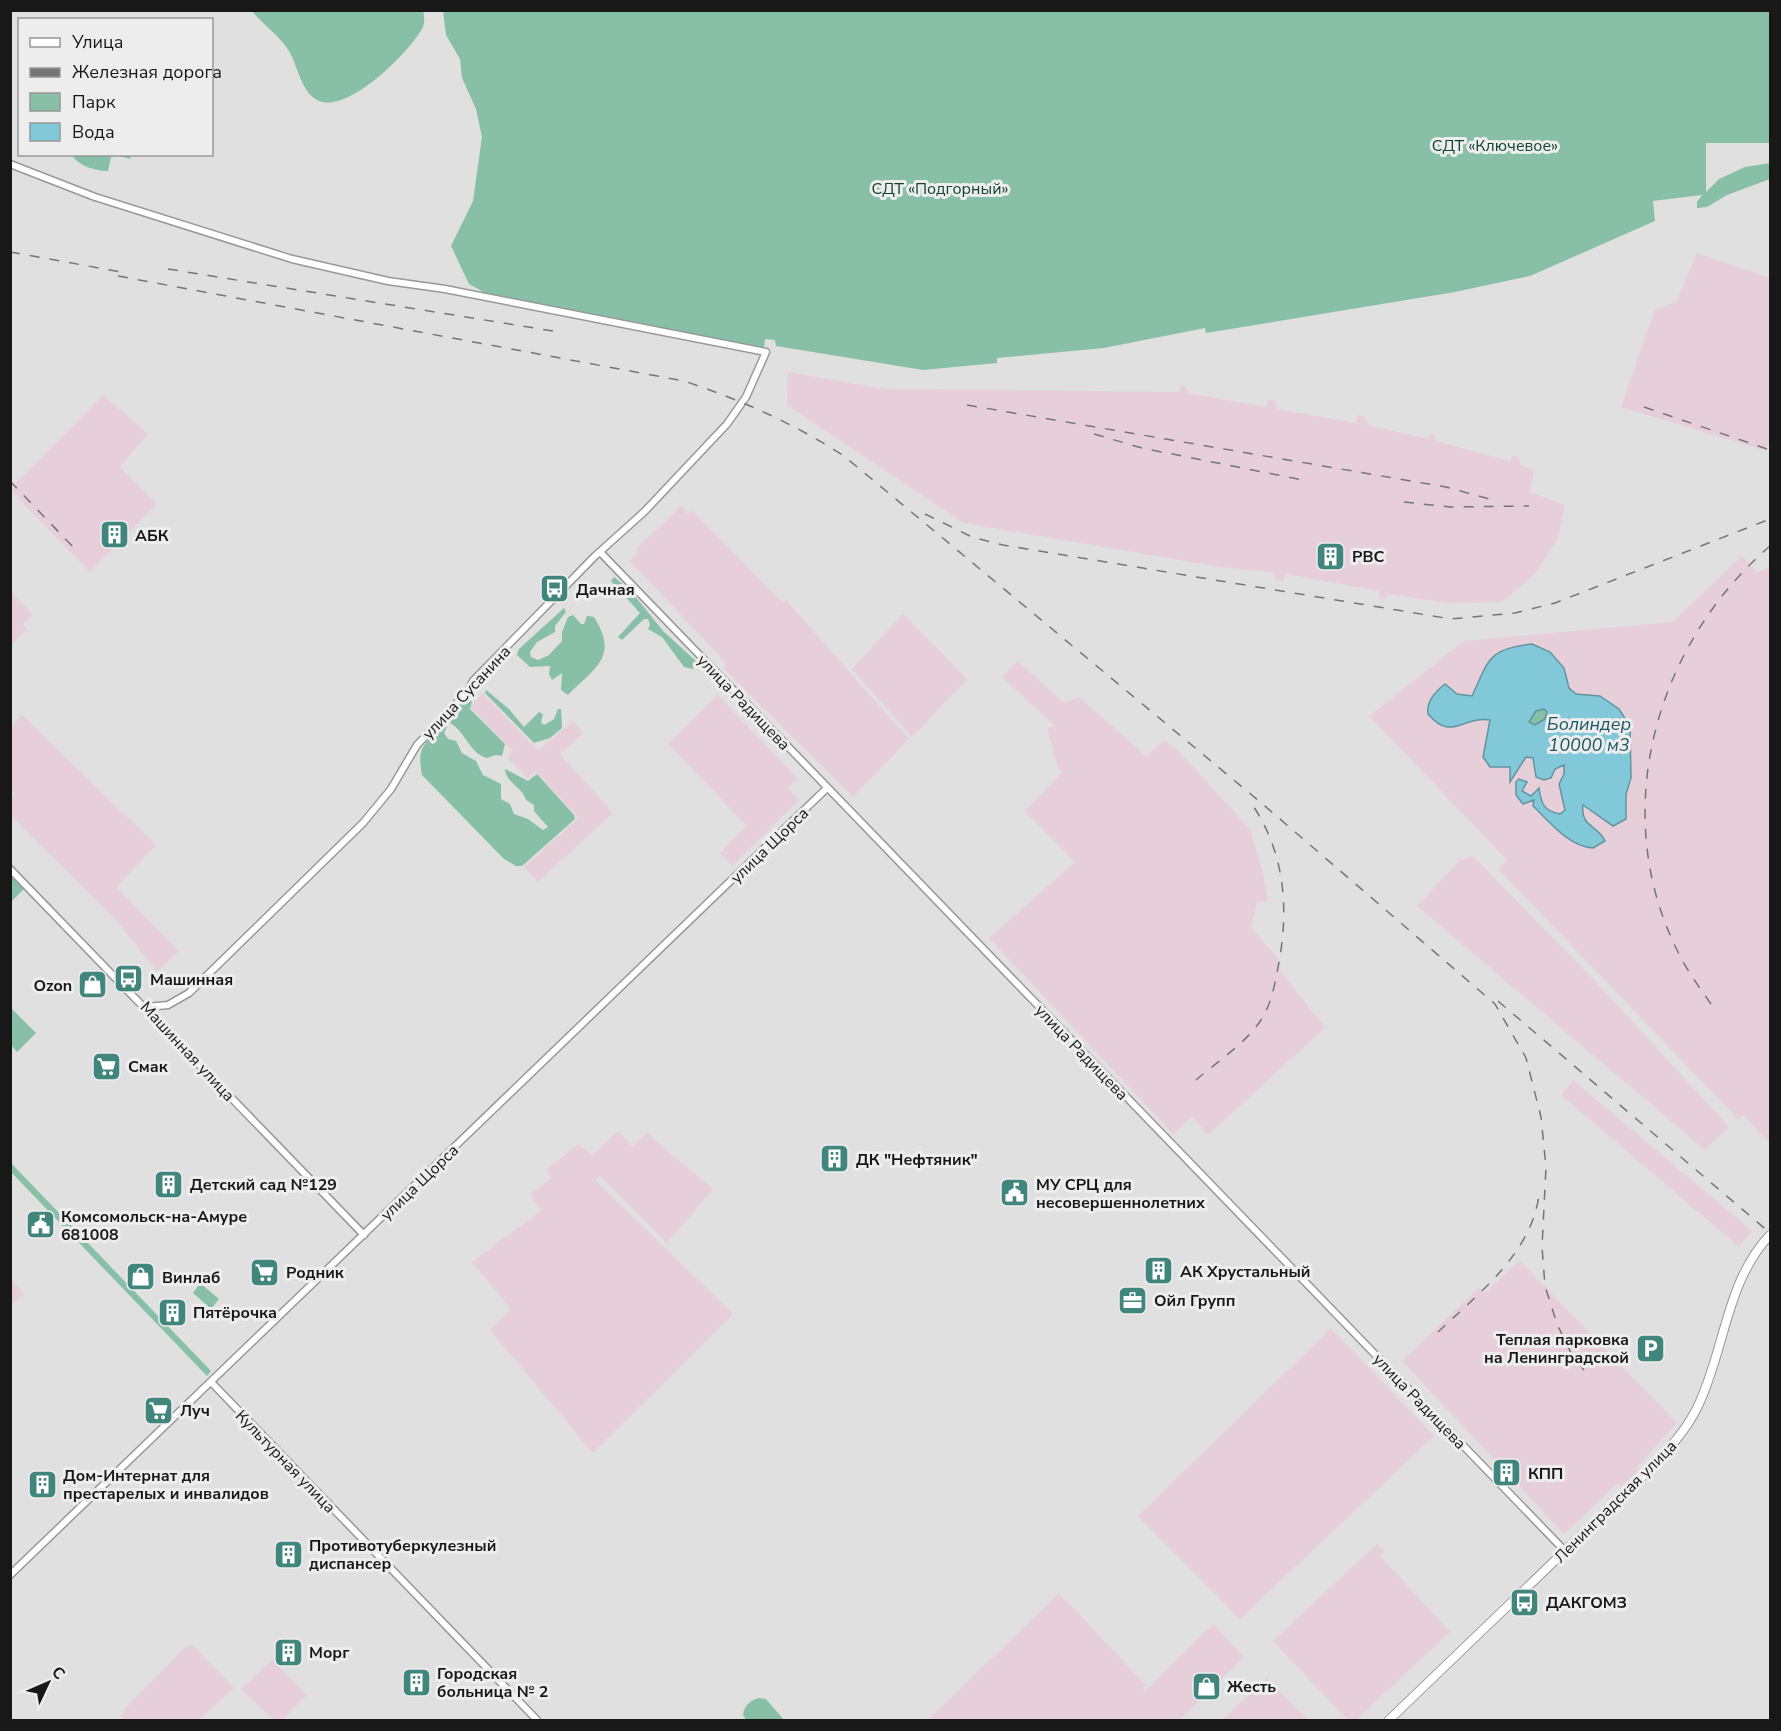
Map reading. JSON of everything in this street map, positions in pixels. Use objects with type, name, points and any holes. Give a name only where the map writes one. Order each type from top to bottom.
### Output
[{"type":"main road","name":"Ленинградская улица","points":[[1389,1720],[1658,1461],[1686,1428],[1710,1378],[1747,1265],[1770,1235]]},
{"type":"street","name":"улица Сусанина","points":[[10,164],[95,197],[292,259],[388,281],[456,291],[766,352],[746,397],[727,424],[644,512],[600,552],[473,681],[468,691],[417,745],[391,789],[363,823],[326,862],[189,993],[168,1005],[147,1007]]},
{"type":"street","name":"улица Радищева","points":[[600,552],[1564,1551]]},
{"type":"street","name":"улица Щорса","points":[[10,1575],[827,788]]},
{"type":"street","name":"Машинная улица","points":[[10,869],[147,1007],[364,1235]]},
{"type":"street","name":"Культурная улица","points":[[211,1382],[537,1720]]},
{"type":"shaded area","points":[[1697,253],[1770,278],[1770,439],[1766,451],[1621,407],[1655,309],[1676,302]]},
{"type":"shaded area","points":[[788,372],[885,389],[1179,392],[1180,386],[1186,386],[1187,393],[1266,407],[1269,400],[1275,400],[1277,409],[1355,423],[1358,415],[1365,417],[1367,425],[1429,439],[1431,434],[1435,435],[1436,441],[1510,461],[1513,455],[1519,457],[1520,464],[1534,471],[1530,492],[1565,505],[1558,538],[1536,573],[1502,602],[1448,603],[1388,594],[1386,599],[1380,598],[1379,591],[1286,574],[1283,581],[1276,580],[1273,572],[1220,567],[963,523],[787,405]]},
{"type":"shaded area","points":[[103,395],[148,434],[120,467],[157,504],[90,572],[11,491],[11,488]]},
{"type":"shaded area","points":[[681,506],[688,514],[692,510],[779,599],[783,602],[786,600],[909,739],[853,797],[723,668],[726,663],[630,561],[639,552],[636,549]]},
{"type":"shaded area","points":[[1742,556],[1757,572],[1770,567],[1770,1144],[1743,1115],[1738,1119],[1498,869],[1507,860],[1369,716],[1464,641],[1672,622]]},
{"type":"shaded area","points":[[11,592],[33,615],[23,624],[27,629],[11,645]]},
{"type":"shaded area","points":[[903,614],[967,679],[912,737],[852,669]]},
{"type":"shaded area","points":[[1018,661],[1064,703],[1079,697],[1146,756],[1165,740],[1181,754],[1250,829],[1263,873],[1268,902],[1257,902],[1251,928],[1281,962],[1280,970],[1325,1028],[1208,1135],[1192,1117],[1173,1134],[989,938],[1075,862],[1025,811],[1062,772],[1058,768],[1047,728],[1054,726],[1053,724],[1002,677]]},
{"type":"shaded area","points":[[483,693],[538,750],[573,721],[583,733],[560,754],[613,813],[538,882],[524,867],[578,818],[536,771],[528,779],[507,757],[513,751],[470,707]]},
{"type":"shaded area","points":[[718,695],[798,779],[788,788],[799,800],[732,866],[720,853],[747,826],[668,744]]},
{"type":"shaded area","points":[[22,715],[156,845],[116,887],[179,951],[157,972],[117,921],[11,816],[11,797],[14,793],[11,789],[11,726]]},
{"type":"shaded area","points":[[1473,856],[1596,982],[1729,1127],[1705,1150],[1417,906],[1460,860]]},
{"type":"shaded area","points":[[1573,1080],[1752,1231],[1739,1247],[1561,1095]]},
{"type":"shaded area","points":[[618,1131],[632,1146],[647,1133],[713,1189],[667,1243],[600,1176],[595,1180],[733,1314],[593,1453],[490,1330],[511,1309],[472,1262],[542,1210],[530,1195],[551,1178],[546,1170],[578,1144],[593,1155]]},
{"type":"shaded area","points":[[1519,1260],[1677,1423],[1637,1467],[1639,1470],[1621,1487],[1617,1484],[1564,1534],[1402,1361],[1479,1288],[1485,1293]]},
{"type":"shaded area","points":[[11,1280],[24,1294],[11,1306]]},
{"type":"shaded area","points":[[1331,1328],[1434,1436],[1240,1619],[1138,1516]]},
{"type":"shaded area","points":[[1377,1544],[1384,1552],[1380,1556],[1450,1632],[1356,1720],[1348,1720],[1273,1641]]},
{"type":"shaded area","points":[[1059,1593],[1146,1685],[1143,1689],[1145,1691],[1213,1624],[1244,1657],[1180,1720],[928,1720]]},
{"type":"shaded area","points":[[193,1646],[234,1688],[199,1720],[125,1720],[121,1716],[124,1710],[185,1647]]},
{"type":"shaded area","points":[[272,1660],[307,1695],[282,1720],[273,1720],[241,1689]]},
{"type":"shaded area","points":[[1267,1678],[1308,1720],[1222,1720]]},
{"type":"green space","points":[[423,10],[422,30],[390,67],[360,91],[345,99],[331,102],[319,101],[308,92],[285,46],[252,11]]},
{"type":"green space","points":[[443,11],[1770,11],[1769,143],[1706,143],[1706,192],[1719,179],[1745,167],[1770,163],[1770,179],[1727,195],[1707,207],[1697,208],[1697,202],[1702,195],[1653,201],[1655,221],[1530,276],[1455,292],[1206,333],[1205,328],[1104,348],[997,358],[997,363],[923,370],[776,346],[775,340],[765,339],[764,348],[487,294],[469,284],[451,246],[473,201],[482,137],[476,109],[462,78],[460,59],[446,35]]},
{"type":"green space","points":[[73,156],[119,156],[111,157],[108,171],[88,167]]},
{"type":"green space","points":[[614,577],[629,589],[664,632],[696,661],[693,669],[684,667],[662,637],[648,629],[650,625],[648,619],[644,619],[622,640],[618,637],[640,613],[611,581]]},
{"type":"green space","points":[[564,608],[566,612],[555,626],[555,632],[537,642],[530,652],[531,657],[538,660],[549,655],[562,641],[562,632],[568,617],[573,615],[581,624],[584,624],[587,616],[594,617],[604,642],[604,652],[595,669],[568,695],[561,690],[562,673],[552,680],[549,674],[550,666],[530,667],[517,655],[519,649]]},
{"type":"green space","points":[[486,690],[509,709],[524,727],[539,712],[543,714],[541,722],[544,725],[554,719],[558,709],[561,709],[562,728],[550,738],[534,743],[485,693]]},
{"type":"green space","points":[[467,698],[472,702],[470,709],[505,744],[502,756],[487,758],[476,752],[450,723],[452,712]]},
{"type":"green space","points":[[1544,709],[1547,712],[1545,719],[1535,725],[1529,722],[1536,711]]},
{"type":"green space","points":[[442,724],[447,727],[444,733],[448,739],[456,741],[462,753],[476,761],[483,775],[501,784],[501,799],[510,804],[514,814],[528,819],[543,830],[548,827],[534,811],[534,805],[526,800],[508,778],[505,769],[528,781],[537,774],[574,815],[575,819],[522,866],[516,866],[504,859],[422,775],[420,756],[422,750]]},
{"type":"green space","points":[[11,874],[24,889],[11,902]]},
{"type":"green space","points":[[10,1007],[36,1033],[17,1052],[11,1045]]},
{"type":"green space","points":[[11,1163],[211,1371],[207,1376],[11,1172]]},
{"type":"green space","points":[[200,1283],[219,1299],[211,1309],[193,1293]]},
{"type":"green space","points":[[759,1698],[766,1699],[784,1720],[746,1720],[743,1715],[746,1706]]},
{"type":"water","name":"Болиндер 10000 м3","points":[[1532,644],[1550,652],[1564,668],[1569,688],[1576,694],[1600,696],[1619,709],[1630,726],[1631,778],[1626,794],[1626,819],[1613,826],[1583,805],[1584,818],[1605,841],[1593,848],[1575,843],[1553,826],[1533,806],[1534,800],[1523,804],[1516,795],[1516,782],[1519,779],[1527,782],[1522,791],[1531,796],[1539,788],[1544,806],[1560,814],[1565,810],[1559,784],[1564,774],[1564,765],[1555,769],[1551,778],[1544,780],[1536,777],[1533,758],[1526,757],[1510,782],[1510,767],[1490,767],[1483,757],[1490,720],[1471,721],[1451,727],[1436,722],[1428,714],[1430,701],[1445,684],[1457,694],[1472,696],[1482,673],[1492,658],[1506,649]],"holes":[[[1544,709],[1547,712],[1545,719],[1535,725],[1529,722],[1536,711]]]},
{"type":"railway","points":[[10,252],[127,273]]},
{"type":"railway","points":[[168,269],[553,331]]},
{"type":"railway","points":[[118,276],[684,381],[766,413],[844,456],[1259,801],[1495,1004],[1526,1058],[1541,1117],[1546,1167],[1542,1247],[1545,1286],[1557,1324],[1571,1353],[1587,1374]]},
{"type":"railway","points":[[967,405],[1446,487],[1493,500]]},
{"type":"railway","points":[[1644,407],[1770,450]]},
{"type":"railway","points":[[1094,434],[1142,448],[1308,481]]},
{"type":"railway","points":[[10,481],[74,548]]},
{"type":"railway","points":[[1404,502],[1450,507],[1529,506]]},
{"type":"railway","points":[[925,514],[972,537],[1003,545],[1451,619],[1515,613],[1555,603],[1770,519]]},
{"type":"railway","points":[[1711,1004],[1677,950],[1657,897],[1646,842],[1646,787],[1655,733],[1672,680],[1698,631],[1730,586],[1770,546]]},
{"type":"railway","points":[[1196,1080],[1255,1028],[1267,1009],[1276,978],[1283,927],[1282,883],[1271,840],[1249,800]]},
{"type":"railway","points":[[1498,1001],[1770,1233]]},
{"type":"railway","points":[[1438,1332],[1485,1288],[1514,1254],[1534,1216],[1539,1195]]},
{"type":"place","name":"АБК","points":[[114,535]]},
{"type":"place","name":"РВС","points":[[1331,556]]},
{"type":"place","name":"Дачная","points":[[555,589]]},
{"type":"place","name":"Машинная","points":[[129,979]]},
{"type":"place","name":"Ozon","points":[[93,985]]},
{"type":"place","name":"Смак","points":[[107,1066]]},
{"type":"place","name":"ДК \"Нефтяник\"","points":[[835,1159]]},
{"type":"place","name":"Детский сад №129","points":[[169,1184]]},
{"type":"place","name":"МУ СРЦ для несовершеннолетних","points":[[1015,1193]]},
{"type":"place","name":"Комсомольск-на-Амуре 681008","points":[[40,1225]]},
{"type":"place","name":"АК Хрустальный","points":[[1159,1271]]},
{"type":"place","name":"Родник","points":[[265,1272]]},
{"type":"place","name":"Винлаб","points":[[141,1277]]},
{"type":"place","name":"Ойл Групп","points":[[1133,1300]]},
{"type":"place","name":"Пятёрочка","points":[[172,1312]]},
{"type":"place","name":"Теплая парковка на Ленинградской","points":[[1650,1348]]},
{"type":"place","name":"Луч","points":[[159,1410]]},
{"type":"place","name":"КПП","points":[[1507,1473]]},
{"type":"place","name":"Дом-Интернат для престарелых и инвалидов","points":[[42,1484]]},
{"type":"place","name":"Противотуберкулезный диспансер","points":[[288,1554]]},
{"type":"place","name":"ДАКГОМЗ","points":[[1525,1602]]},
{"type":"place","name":"Морг","points":[[288,1652]]},
{"type":"place","name":"Городская больница № 2","points":[[416,1682]]},
{"type":"place","name":"Жесть","points":[[1206,1686]]},
{"type":"park label","name":"СДТ «Ключевое»","points":[[1495,145]]},
{"type":"park label","name":"СДТ «Подгорный»","points":[[940,188]]}]
